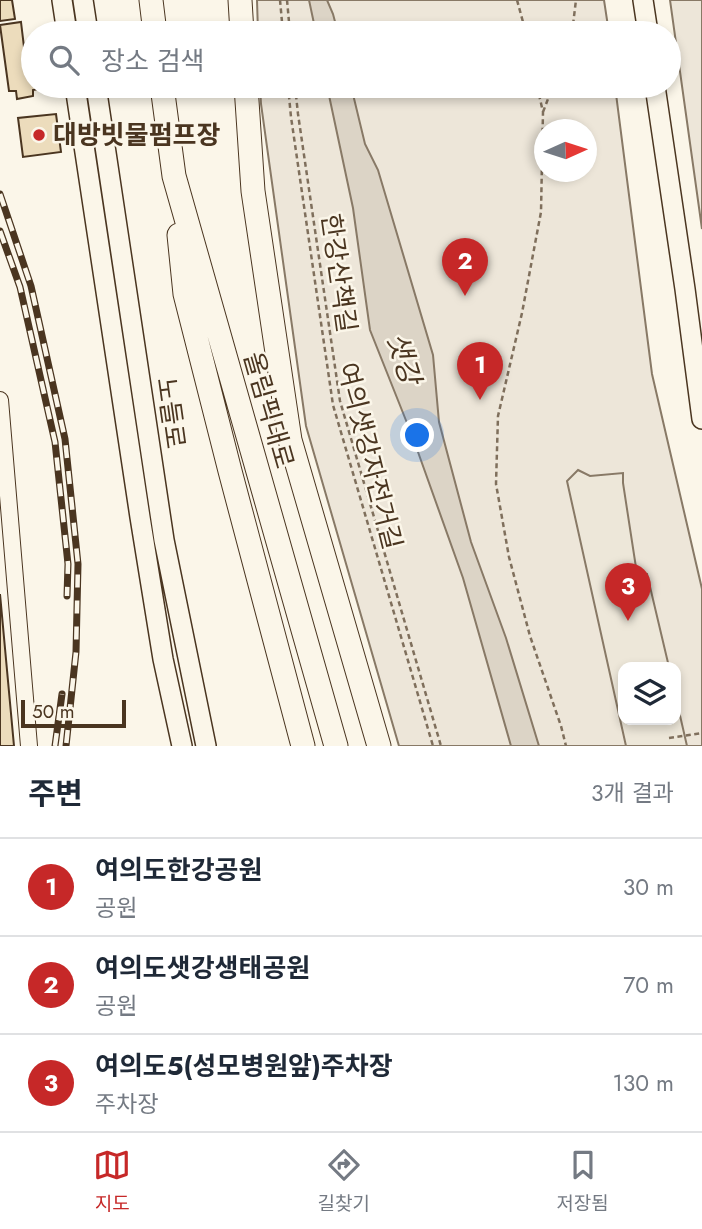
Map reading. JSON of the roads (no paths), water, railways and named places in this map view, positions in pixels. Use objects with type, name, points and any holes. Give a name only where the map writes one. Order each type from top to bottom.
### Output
[{"type":"highway","points":[[151,0],[154,21]]},
{"type":"highway","points":[[240,0],[241,21]]},
{"type":"highway","name":"올림픽대로","points":[[164,98],[174,176],[336,746]]},
{"type":"highway","name":"올림픽대로","points":[[247,98],[253,191],[290,440],[379,746]]},
{"type":"highway","points":[[174,176],[185,294],[303,746]]},
{"type":"main road","points":[[62,0],[65,21]]},
{"type":"main road","points":[[83,0],[86,21]]},
{"type":"main road","points":[[643,0],[646,21]]},
{"type":"main road","name":"노들로","points":[[77,98],[146,556],[163,659],[182,746]]},
{"type":"main road","name":"노들로","points":[[98,98],[164,540],[206,746]]},
{"type":"main road","points":[[657,98],[702,419]]},
{"type":"lane","points":[[0,400],[29,746]]},
{"type":"water","points":[[309,0],[327,0],[335,21],[313,21]]},
{"type":"water","name":"샛강","points":[[330,98],[354,98],[365,144],[378,170],[433,355],[439,422],[471,542],[506,638],[539,746],[511,746],[463,578],[413,438],[370,330],[353,208]]},
{"type":"railway","points":[[0,194],[31,286],[65,439],[78,564],[76,652],[66,746]]},
{"type":"railway","points":[[0,231],[20,287],[55,442],[68,564],[67,596]]},
{"type":"railway","points":[[55,746],[62,694]]},
{"type":"place","name":"대방빗물펌프장","points":[[39,135]]},
{"type":"place","name":"여의도샛강생태공원","points":[[465,296]]},
{"type":"place","name":"여의도한강공원","points":[[480,400]]},
{"type":"place","name":"여의도5(성모병원앞)주차장","points":[[628,621]]}]
